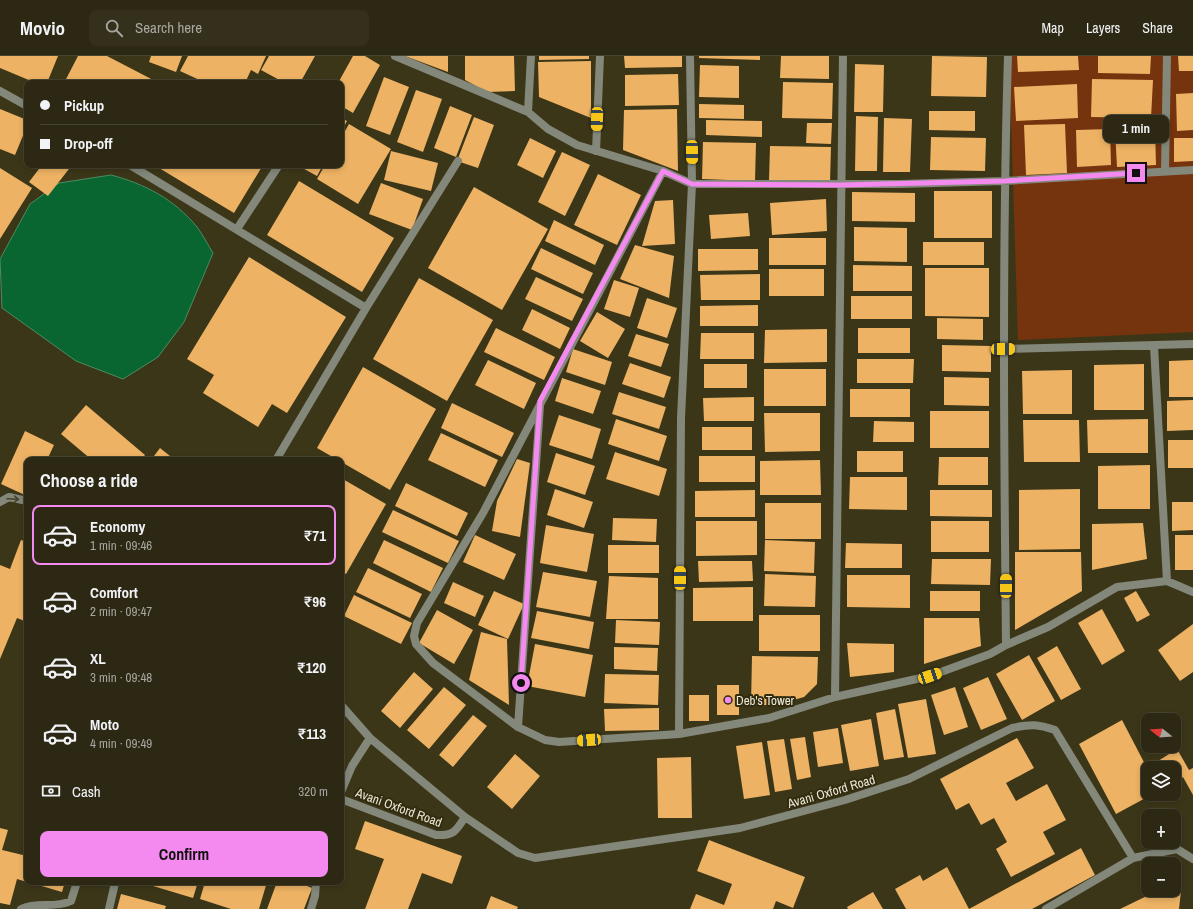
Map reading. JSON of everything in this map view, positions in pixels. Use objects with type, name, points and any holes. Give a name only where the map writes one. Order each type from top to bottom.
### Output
[{"type":"street","points":[[395,56],[528,112],[548,129],[577,146],[663,171],[692,184],[840,185],[1004,181],[1193,170]]},
{"type":"street","points":[[528,112],[531,56]]},
{"type":"street","points":[[596,151],[600,56]]},
{"type":"street","points":[[679,734],[681,418],[692,184],[690,56]]},
{"type":"street","points":[[835,697],[840,185],[843,56]]},
{"type":"street","points":[[1006,645],[1003,349],[1004,181],[1008,56]]},
{"type":"street","points":[[1165,171],[1167,56]]},
{"type":"street","points":[[0,91],[24,104]]},
{"type":"street","points":[[278,457],[366,308],[458,161]]},
{"type":"street","points":[[135,168],[366,308]]},
{"type":"street","points":[[238,229],[276,168]]},
{"type":"street","points":[[663,171],[540,401],[483,513],[417,623],[414,636],[416,644],[433,663],[518,727],[546,740],[559,742],[679,734],[769,718],[835,697],[930,676],[990,654],[1006,645],[1048,627],[1116,588],[1167,581],[1193,592]]},
{"type":"street","points":[[1003,349],[1193,344]]},
{"type":"street","points":[[1154,346],[1167,581]]},
{"type":"street","points":[[518,727],[540,401]]},
{"type":"street","points":[[0,502],[9,497],[24,500]]},
{"type":"street","name":"Avani Oxford Road","points":[[344,708],[370,738],[465,817],[518,854],[535,858],[740,828],[845,800],[909,779],[1012,728],[1025,725],[1040,725],[1055,730],[1133,858]]},
{"type":"street","name":"Avani Oxford Road","points":[[344,785],[352,766],[370,738]]},
{"type":"street","name":"Avani Oxford Road","points":[[344,800],[436,835],[448,836],[457,830],[465,817]]},
{"type":"street","points":[[1046,909],[1133,858],[1176,849],[1193,858]]},
{"type":"street","points":[[21,909],[30,905],[56,907],[64,905],[71,900],[76,885]]},
{"type":"street","points":[[109,909],[115,885]]},
{"type":"street","points":[[311,909],[315,896],[316,885]]},
{"type":"shaded area","points":[[1009,56],[1193,56],[1193,332],[1018,340]]},
{"type":"shaded area","points":[[111,175],[147,188],[179,208],[197,227],[213,253],[184,322],[158,357],[123,379],[76,361],[2,308],[0,259],[30,204],[59,183]]},
{"type":"building","points":[[0,56],[58,56],[48,80],[29,80],[0,68]]},
{"type":"building","points":[[78,56],[107,56],[153,80],[66,80]]},
{"type":"building","points":[[151,56],[182,56],[176,72],[149,62]]},
{"type":"building","points":[[188,56],[266,56],[258,74],[251,70],[246,80],[200,80],[180,71]]},
{"type":"building","points":[[269,56],[315,56],[302,80],[279,80],[261,70]]},
{"type":"building","points":[[353,56],[365,56],[380,65],[353,113],[344,108],[344,80],[340,80]]},
{"type":"building","points":[[405,56],[448,56],[448,72]]},
{"type":"building","points":[[465,56],[514,56],[515,91],[487,92],[465,80]]},
{"type":"building","points":[[539,56],[589,56],[589,59],[539,60]]},
{"type":"building","points":[[624,56],[682,56],[682,67],[625,68]]},
{"type":"building","points":[[699,56],[760,56],[760,60],[699,58]]},
{"type":"building","points":[[781,56],[829,56],[829,79],[780,78]]},
{"type":"building","points":[[932,56],[987,57],[986,97],[931,96]]},
{"type":"building","points":[[1017,56],[1078,56],[1079,70],[1018,72]]},
{"type":"building","points":[[1098,56],[1151,56],[1150,74],[1098,73]]},
{"type":"building","points":[[1178,56],[1193,56],[1193,71],[1179,71]]},
{"type":"building","points":[[591,61],[591,118],[539,97],[538,62]]},
{"type":"building","points":[[855,64],[884,65],[883,112],[854,112]]},
{"type":"building","points":[[700,65],[739,66],[739,98],[699,97]]},
{"type":"building","points":[[678,74],[679,105],[625,106],[625,75]]},
{"type":"building","points":[[384,77],[409,87],[390,135],[366,126]]},
{"type":"building","points":[[1092,79],[1153,80],[1151,118],[1091,117]]},
{"type":"building","points":[[783,82],[833,83],[832,119],[782,118]]},
{"type":"building","points":[[1077,84],[1078,118],[1016,121],[1014,87]]},
{"type":"building","points":[[416,90],[442,99],[423,152],[397,142]]},
{"type":"building","points":[[1193,93],[1193,130],[1177,131],[1176,94]]},
{"type":"building","points":[[699,104],[744,105],[744,119],[699,118]]},
{"type":"building","points":[[450,106],[472,115],[456,157],[434,148]]},
{"type":"building","points":[[0,109],[24,119],[24,133],[15,155],[0,149]]},
{"type":"building","points":[[677,109],[678,171],[623,150],[624,110]]},
{"type":"building","points":[[929,111],[975,111],[975,131],[929,130]]},
{"type":"building","points":[[856,116],[878,117],[877,171],[855,171]]},
{"type":"building","points":[[474,117],[494,125],[478,168],[457,161]]},
{"type":"building","points":[[884,118],[912,119],[910,172],[883,172]]},
{"type":"building","points":[[344,120],[347,121],[344,126]]},
{"type":"building","points":[[706,120],[762,121],[762,137],[706,135]]},
{"type":"building","points":[[807,123],[832,123],[831,144],[806,143]]},
{"type":"building","points":[[349,124],[391,149],[358,204],[317,179],[323,168],[344,168],[344,133]]},
{"type":"building","points":[[1065,124],[1067,173],[1026,175],[1024,125]]},
{"type":"building","points":[[1155,128],[1156,165],[1117,167],[1115,130]]},
{"type":"building","points":[[1110,129],[1111,165],[1077,167],[1076,130]]},
{"type":"building","points":[[931,137],[986,138],[985,171],[930,170]]},
{"type":"building","points":[[530,138],[556,151],[543,178],[517,165]]},
{"type":"building","points":[[1174,138],[1193,138],[1193,161],[1174,162]]},
{"type":"building","points":[[703,142],[756,143],[755,181],[702,179]]},
{"type":"building","points":[[770,146],[831,147],[830,182],[769,180]]},
{"type":"building","points":[[391,151],[438,163],[431,191],[384,180]]},
{"type":"building","points":[[562,152],[590,165],[565,216],[538,202]]},
{"type":"building","points":[[0,168],[32,188],[0,239]]},
{"type":"building","points":[[40,168],[70,168],[48,196],[29,182]]},
{"type":"building","points":[[159,168],[261,168],[234,213]]},
{"type":"building","points":[[302,168],[321,168],[317,176]]},
{"type":"building","points":[[598,174],[641,195],[617,245],[574,225]]},
{"type":"building","points":[[299,181],[394,238],[362,292],[267,235]]},
{"type":"building","points":[[381,183],[423,199],[412,230],[369,214]]},
{"type":"building","points":[[474,187],[548,229],[502,310],[428,268]]},
{"type":"building","points":[[934,191],[992,191],[992,238],[934,238]]},
{"type":"building","points":[[852,192],[915,193],[915,222],[852,221]]},
{"type":"building","points":[[826,199],[827,231],[772,235],[770,203]]},
{"type":"building","points":[[673,200],[675,244],[642,246],[655,201]]},
{"type":"building","points":[[748,213],[750,236],[711,239],[709,215]]},
{"type":"building","points":[[554,220],[604,245],[595,265],[545,241]]},
{"type":"building","points":[[854,227],[907,228],[907,262],[854,261]]},
{"type":"building","points":[[769,238],[826,238],[826,265],[769,265]]},
{"type":"building","points":[[923,242],[984,242],[984,265],[923,265]]},
{"type":"building","points":[[635,245],[674,256],[669,298],[620,279]]},
{"type":"building","points":[[541,248],[593,273],[583,294],[531,269]]},
{"type":"building","points":[[698,249],[758,249],[758,270],[698,271]]},
{"type":"building","points":[[249,257],[346,317],[287,413],[272,404],[258,427],[203,393],[214,375],[187,359]]},
{"type":"building","points":[[853,265],[912,266],[912,291],[853,291]]},
{"type":"building","points":[[925,268],[989,268],[989,317],[925,316]]},
{"type":"building","points":[[769,269],[824,269],[824,296],[769,296]]},
{"type":"building","points":[[760,274],[760,300],[701,300],[700,275]]},
{"type":"building","points":[[536,277],[583,299],[572,321],[525,299]]},
{"type":"building","points":[[419,278],[493,320],[447,401],[373,359]]},
{"type":"building","points":[[614,280],[639,288],[630,317],[604,309]]},
{"type":"building","points":[[851,296],[912,296],[912,319],[851,319]]},
{"type":"building","points":[[647,298],[677,308],[667,338],[637,328]]},
{"type":"building","points":[[758,305],[758,326],[700,326],[700,306]]},
{"type":"building","points":[[532,309],[570,328],[560,349],[522,330]]},
{"type":"building","points":[[597,312],[625,329],[608,358],[580,341]]},
{"type":"building","points":[[937,318],[983,319],[983,340],[937,339]]},
{"type":"building","points":[[496,328],[555,357],[544,380],[484,352]]},
{"type":"building","points":[[858,328],[910,328],[910,353],[858,353]]},
{"type":"building","points":[[827,329],[827,362],[764,363],[765,330]]},
{"type":"building","points":[[701,333],[754,333],[754,359],[700,359]]},
{"type":"building","points":[[636,334],[669,344],[661,367],[628,356]]},
{"type":"building","points":[[942,345],[991,346],[991,372],[942,371]]},
{"type":"building","points":[[573,349],[612,362],[605,385],[566,372]]},
{"type":"building","points":[[857,359],[914,359],[913,383],[857,383]]},
{"type":"building","points":[[488,360],[536,383],[524,409],[475,385]]},
{"type":"building","points":[[1193,360],[1193,397],[1169,397],[1169,361]]},
{"type":"building","points":[[630,363],[671,377],[664,398],[622,384]]},
{"type":"building","points":[[704,364],[747,364],[747,388],[704,388]]},
{"type":"building","points":[[1144,364],[1144,410],[1094,410],[1094,365]]},
{"type":"building","points":[[363,367],[436,409],[390,490],[344,464],[344,457],[333,457],[317,448]]},
{"type":"building","points":[[764,369],[826,369],[826,406],[764,406]]},
{"type":"building","points":[[1072,370],[1072,414],[1023,414],[1022,371]]},
{"type":"building","points":[[944,377],[989,378],[989,406],[944,405]]},
{"type":"building","points":[[562,378],[601,391],[593,414],[555,401]]},
{"type":"building","points":[[850,389],[910,389],[910,417],[850,417]]},
{"type":"building","points":[[619,392],[666,407],[659,429],[612,414]]},
{"type":"building","points":[[754,397],[754,421],[704,421],[703,398]]},
{"type":"building","points":[[1193,400],[1193,430],[1167,431],[1167,401]]},
{"type":"building","points":[[452,403],[514,433],[502,457],[441,428]]},
{"type":"building","points":[[86,405],[145,455],[143,457],[88,457],[61,434]]},
{"type":"building","points":[[930,411],[989,411],[989,448],[930,448]]},
{"type":"building","points":[[764,413],[820,413],[820,451],[765,452]]},
{"type":"building","points":[[559,415],[601,429],[592,459],[549,445]]},
{"type":"building","points":[[616,419],[667,436],[659,461],[608,444]]},
{"type":"building","points":[[1148,419],[1148,453],[1088,453],[1087,420]]},
{"type":"building","points":[[1023,420],[1079,420],[1080,462],[1024,462]]},
{"type":"building","points":[[874,421],[914,422],[914,442],[873,442]]},
{"type":"building","points":[[702,427],[752,427],[752,450],[702,450]]},
{"type":"building","points":[[25,431],[54,445],[48,457],[24,457],[24,495],[1,484]]},
{"type":"building","points":[[441,433],[498,460],[485,487],[428,460]]},
{"type":"building","points":[[1168,440],[1193,440],[1193,468],[1168,468]]},
{"type":"building","points":[[160,448],[171,457],[153,457]]},
{"type":"building","points":[[857,451],[903,451],[903,472],[857,472]]},
{"type":"building","points":[[615,452],[667,469],[659,496],[606,479]]},
{"type":"building","points":[[556,453],[595,466],[585,495],[547,482]]},
{"type":"building","points":[[699,456],[755,456],[755,482],[699,482]]},
{"type":"building","points":[[939,457],[988,457],[988,485],[938,485]]},
{"type":"building","points":[[517,459],[530,463],[520,537],[492,531],[497,501]]},
{"type":"building","points":[[820,460],[821,495],[760,495],[760,461]]},
{"type":"building","points":[[1150,465],[1150,509],[1098,509],[1098,466]]},
{"type":"building","points":[[850,477],[907,477],[907,510],[849,509]]},
{"type":"building","points":[[344,480],[386,504],[346,574],[344,573]]},
{"type":"building","points":[[406,483],[468,513],[457,536],[395,506]]},
{"type":"building","points":[[555,489],[593,502],[584,528],[547,515]]},
{"type":"building","points":[[1080,489],[1080,549],[1019,550],[1019,490]]},
{"type":"building","points":[[755,490],[755,517],[695,517],[695,491]]},
{"type":"building","points":[[930,490],[992,490],[992,517],[930,516]]},
{"type":"building","points":[[1172,502],[1193,502],[1193,530],[1172,531]]},
{"type":"building","points":[[765,503],[821,503],[821,539],[765,539]]},
{"type":"building","points":[[393,510],[459,541],[448,563],[382,532]]},
{"type":"building","points":[[613,518],[657,519],[656,542],[612,540]]},
{"type":"building","points":[[696,521],[757,521],[757,555],[696,556]]},
{"type":"building","points":[[931,521],[989,521],[989,552],[931,552]]},
{"type":"building","points":[[1143,523],[1147,559],[1092,570],[1092,524]]},
{"type":"building","points":[[546,525],[594,534],[587,572],[540,563]]},
{"type":"building","points":[[475,535],[516,554],[504,580],[463,562]]},
{"type":"building","points":[[1175,535],[1193,535],[1193,570],[1175,570]]},
{"type":"building","points":[[21,540],[24,541],[24,621],[17,618],[0,659],[0,565],[10,569]]},
{"type":"building","points":[[384,540],[443,568],[431,592],[373,563]]},
{"type":"building","points":[[765,540],[815,542],[814,573],[764,571]]},
{"type":"building","points":[[846,543],[902,544],[902,568],[845,568]]},
{"type":"building","points":[[608,545],[659,545],[659,573],[608,573]]},
{"type":"building","points":[[1015,552],[1081,552],[1082,591],[1015,630]]},
{"type":"building","points":[[932,559],[991,559],[990,585],[931,584]]},
{"type":"building","points":[[698,561],[752,561],[753,581],[699,582]]},
{"type":"building","points":[[368,568],[422,594],[410,618],[356,592]]},
{"type":"building","points":[[543,572],[597,581],[590,617],[536,607]]},
{"type":"building","points":[[765,574],[816,576],[815,607],[764,606]]},
{"type":"building","points":[[847,575],[910,575],[910,608],[847,607]]},
{"type":"building","points":[[609,576],[658,578],[658,619],[606,619]]},
{"type":"building","points":[[453,582],[484,596],[475,617],[444,603]]},
{"type":"building","points":[[753,587],[753,621],[693,621],[693,588]]},
{"type":"building","points":[[494,591],[524,604],[508,639],[478,625]]},
{"type":"building","points":[[930,591],[980,591],[980,611],[930,611]]},
{"type":"building","points":[[1136,591],[1150,615],[1137,622],[1124,598]]},
{"type":"building","points":[[354,595],[412,623],[401,644],[344,616]]},
{"type":"building","points":[[1102,609],[1125,651],[1102,665],[1078,623]]},
{"type":"building","points":[[437,610],[473,630],[454,664],[419,643]]},
{"type":"building","points":[[537,611],[594,622],[589,649],[531,638]]},
{"type":"building","points":[[759,615],[820,615],[820,651],[759,651]]},
{"type":"building","points":[[924,618],[979,618],[981,646],[924,664]]},
{"type":"building","points":[[616,620],[660,622],[659,645],[615,643]]},
{"type":"building","points":[[1193,624],[1193,672],[1180,681],[1158,650]]},
{"type":"building","points":[[481,632],[507,639],[509,705],[469,680]]},
{"type":"building","points":[[847,643],[894,644],[894,672],[850,677]]},
{"type":"building","points":[[535,644],[593,655],[585,697],[527,686]]},
{"type":"building","points":[[1057,646],[1081,689],[1061,700],[1037,658]]},
{"type":"building","points":[[614,647],[658,648],[657,671],[614,669]]},
{"type":"building","points":[[1029,655],[1055,701],[1022,720],[996,674]]},
{"type":"building","points":[[752,656],[818,657],[817,684],[804,697],[776,705],[751,705]]},
{"type":"building","points":[[414,672],[433,689],[400,728],[381,711]]},
{"type":"building","points":[[605,674],[659,675],[658,705],[604,703]]},
{"type":"building","points":[[988,677],[1007,719],[981,730],[963,688]]},
{"type":"building","name":"Deb's Tower","points":[[717,685],[739,685],[739,715],[717,715]]},
{"type":"building","points":[[444,687],[466,705],[429,749],[407,730]]},
{"type":"building","points":[[955,687],[968,727],[944,735],[931,695]]},
{"type":"building","points":[[689,695],[709,695],[709,721],[689,721]]},
{"type":"building","points":[[926,699],[936,754],[908,758],[898,704]]},
{"type":"building","points":[[659,708],[659,730],[605,731],[604,709]]},
{"type":"building","points":[[895,709],[904,757],[884,760],[876,713]]},
{"type":"building","points":[[473,715],[487,726],[453,767],[439,755]]},
{"type":"building","points":[[871,719],[879,766],[850,771],[841,725]]},
{"type":"building","points":[[1122,720],[1143,761],[1141,761],[1141,800],[1116,814],[1079,744]]},
{"type":"building","points":[[838,728],[843,763],[818,767],[813,732]]},
{"type":"building","points":[[805,737],[811,777],[797,780],[790,739]]},
{"type":"building","points":[[1017,738],[1034,768],[1006,783],[1016,801],[1047,784],[1066,820],[1043,832],[1055,854],[1011,877],[996,849],[1007,842],[994,818],[981,825],[969,803],[956,810],[940,779]]},
{"type":"building","points":[[784,739],[792,789],[775,792],[767,741]]},
{"type":"building","points":[[762,742],[770,795],[744,799],[736,746]]},
{"type":"building","points":[[1171,753],[1179,753],[1189,770],[1193,768],[1193,795],[1183,777],[1181,778],[1181,761],[1158,761]]},
{"type":"building","points":[[515,754],[540,776],[512,809],[487,787]]},
{"type":"building","points":[[691,757],[692,818],[658,818],[657,758]]},
{"type":"building","points":[[365,821],[462,856],[452,884],[422,873],[408,909],[365,909],[384,859],[355,849]]},
{"type":"building","points":[[0,828],[8,830],[2,850],[24,855],[24,881],[17,879],[10,905],[0,903]]},
{"type":"building","points":[[709,840],[805,877],[793,908],[776,901],[773,909],[690,909],[696,894],[724,905],[732,884],[697,871]]},
{"type":"building","points":[[1081,848],[1095,875],[1032,909],[969,909]]},
{"type":"building","points":[[947,867],[969,909],[906,909],[895,889],[920,875],[923,881]]},
{"type":"building","points":[[38,885],[64,885],[62,892]]},
{"type":"building","points":[[154,885],[197,885],[193,898]]},
{"type":"building","points":[[204,885],[266,885],[259,909],[231,909],[200,899]]},
{"type":"building","points":[[276,885],[304,885],[312,888],[304,909],[267,909]]},
{"type":"building","points":[[873,892],[883,909],[848,909],[847,907]]},
{"type":"building","points":[[121,894],[166,906],[165,909],[117,909]]},
{"type":"building","points":[[491,896],[518,907],[517,909],[486,909]]},
{"type":"building","points":[[1145,897],[1180,897],[1179,909],[1120,909]]},
{"type":"place","name":"Deb's Tower","points":[[728,700]]},
{"type":"route","points":[[521,683],[540,401],[580,330],[663,171],[692,184],[840,185],[1004,181],[1136,173]]}]
